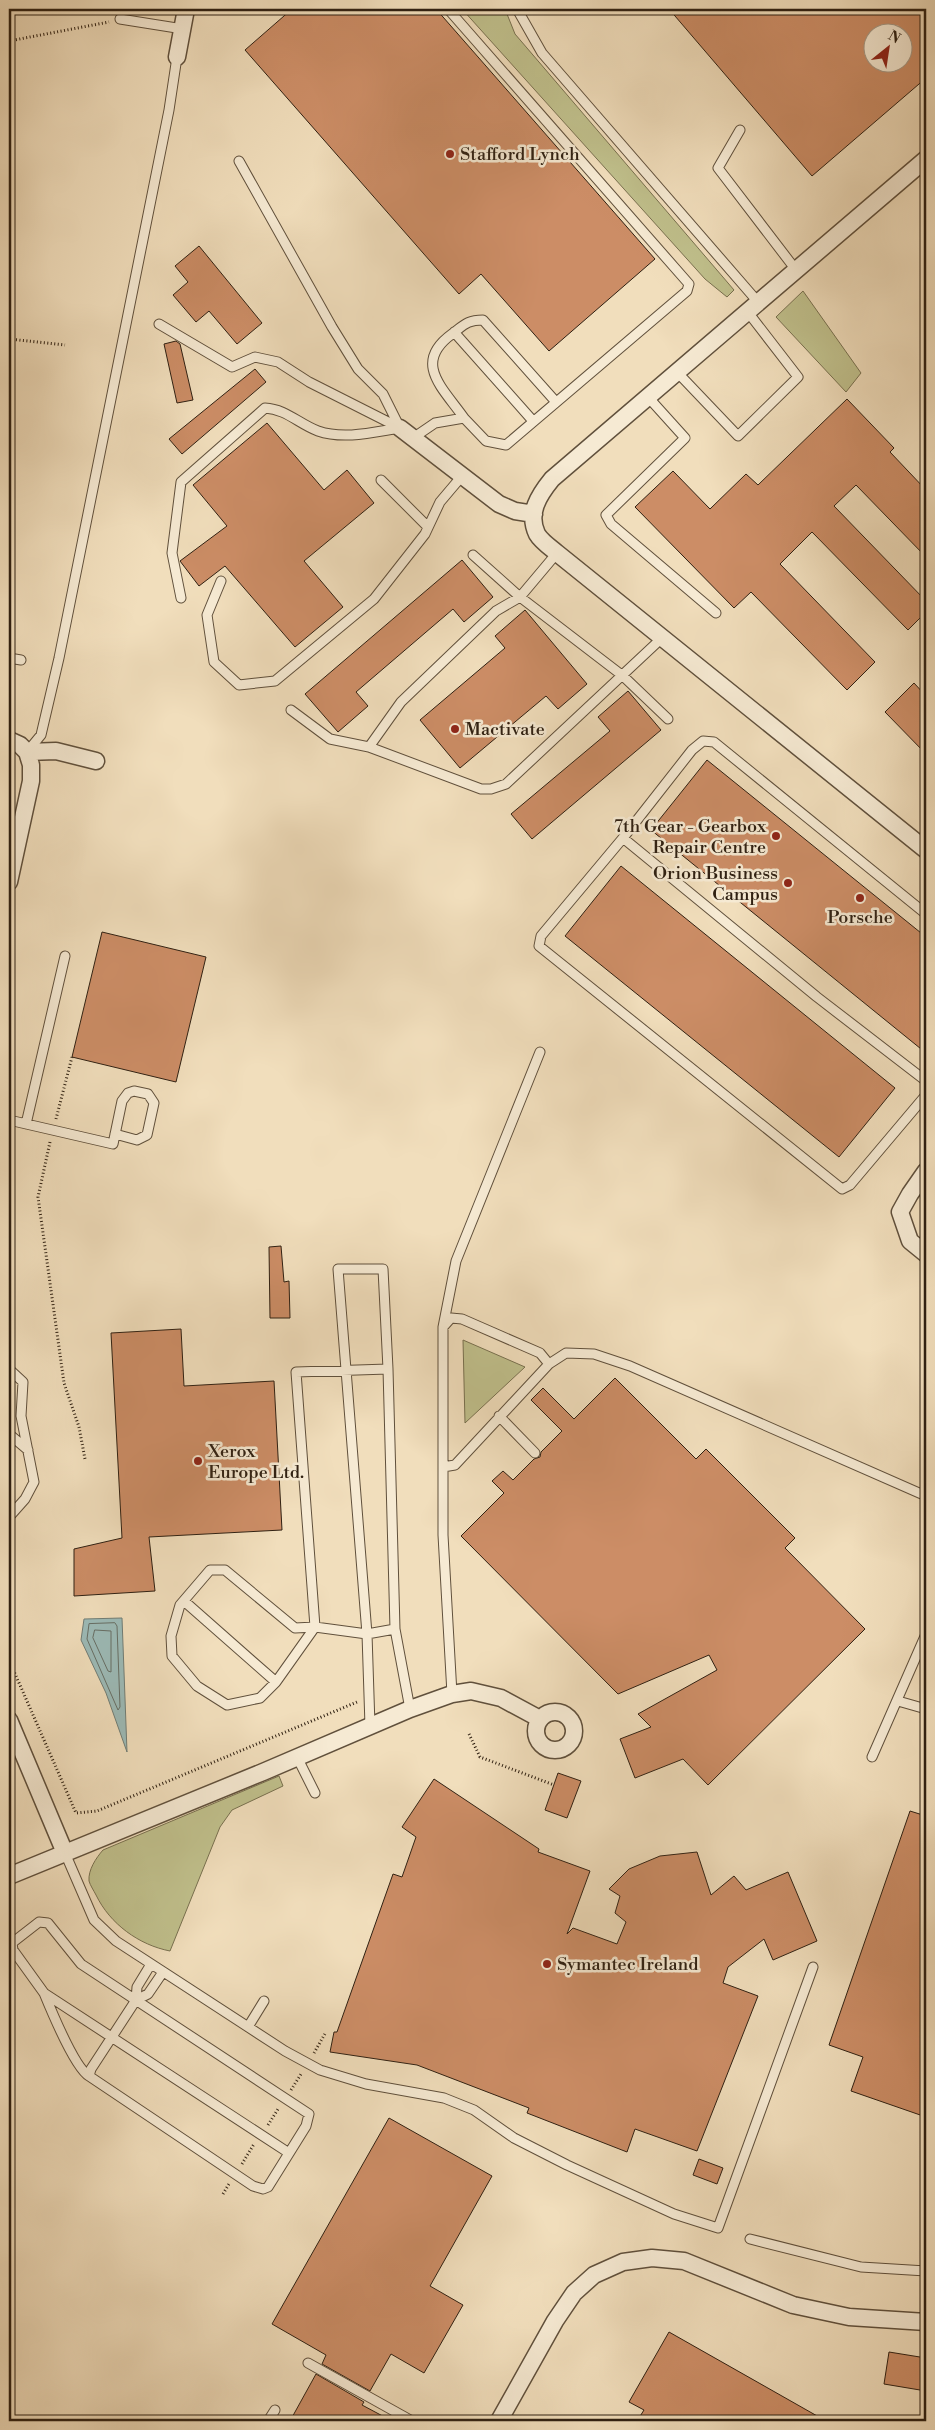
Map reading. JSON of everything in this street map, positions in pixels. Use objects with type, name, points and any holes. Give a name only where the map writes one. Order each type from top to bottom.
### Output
[{"type":"street","points":[[177,57],[186,9]]},
{"type":"street","points":[[926,159],[552,479],[540,494],[534,514],[537,535],[557,553],[926,850]]},
{"type":"street","points":[[407,433],[499,504],[515,511],[534,514]]},
{"type":"street","points":[[9,740],[20,745],[27,752],[31,765],[31,781],[9,882]]},
{"type":"street","points":[[27,752],[56,751],[96,761]]},
{"type":"street","points":[[926,1171],[900,1212],[910,1240],[926,1254]]},
{"type":"street","points":[[9,1876],[297,1758],[410,1709],[452,1694],[471,1691],[501,1698],[540,1719]]},
{"type":"street","points":[[9,1720],[65,1853]]},
{"type":"street","points":[[500,2421],[555,2320],[574,2293],[594,2275],[623,2262],[652,2258],[684,2261],[793,2305],[848,2317],[926,2322]]},
{"type":"lane","points":[[448,9],[689,284],[687,291],[506,445],[486,441],[464,418],[434,375],[432,357],[440,342],[470,320],[483,320],[556,402]]},
{"type":"lane","points":[[517,9],[542,53],[752,307],[798,377],[738,436],[677,372]]},
{"type":"lane","points":[[120,19],[183,29]]},
{"type":"lane","points":[[27,752],[41,735],[60,658],[169,110],[177,57]]},
{"type":"lane","points":[[740,130],[718,168],[796,270]]},
{"type":"lane","points":[[239,161],[332,328],[358,368],[384,394],[407,433]]},
{"type":"lane","points":[[159,324],[232,367],[255,358],[278,362],[309,382],[407,433]]},
{"type":"lane","points":[[454,332],[533,422]]},
{"type":"lane","points":[[648,397],[685,438],[606,515],[611,524],[716,613]]},
{"type":"lane","points":[[181,598],[172,553],[181,482],[265,408],[277,409],[318,431],[330,434],[407,433],[435,423],[464,418]]},
{"type":"lane","points":[[221,581],[207,615],[214,662],[239,685],[275,681],[374,598],[428,527],[440,502],[462,476]]},
{"type":"lane","points":[[381,480],[428,527]]},
{"type":"lane","points":[[369,748],[400,702],[496,612],[520,597],[557,553]]},
{"type":"lane","points":[[473,555],[520,597],[623,676],[668,719]]},
{"type":"lane","points":[[290,710],[330,739],[369,748],[481,789],[492,789],[506,784],[663,637]]},
{"type":"lane","points":[[9,658],[21,660]]},
{"type":"lane","points":[[926,914],[714,742],[703,741],[692,750],[623,838],[541,936],[539,946],[565,969],[842,1189],[850,1185],[926,1095]]},
{"type":"lane","points":[[623,838],[817,997],[926,1081]]},
{"type":"lane","points":[[26,1124],[65,956]]},
{"type":"lane","points":[[452,1694],[444,1544],[442,1327],[456,1261],[540,1052]]},
{"type":"lane","points":[[9,1120],[113,1144],[115,1134],[124,1096],[134,1091],[148,1094],[154,1104],[147,1135],[137,1140],[115,1134]]},
{"type":"lane","points":[[370,1726],[367,1634],[344,1372],[338,1269],[383,1269],[388,1369],[394,1629],[410,1709]]},
{"type":"lane","points":[[442,1327],[451,1318],[462,1319],[540,1353],[549,1364]]},
{"type":"lane","points":[[443,1467],[455,1465],[549,1364],[566,1353],[594,1354],[630,1366],[926,1496]]},
{"type":"lane","points":[[9,1369],[23,1382],[21,1416],[34,1482],[25,1499],[9,1517]]},
{"type":"lane","points":[[388,1369],[344,1372],[296,1372],[315,1627],[276,1682],[260,1698],[227,1705],[197,1686],[172,1656],[171,1636],[180,1605],[210,1570],[225,1570],[295,1628],[315,1627],[367,1634],[394,1629]]},
{"type":"lane","points":[[499,1416],[535,1453]]},
{"type":"lane","points":[[9,1434],[28,1450]]},
{"type":"lane","points":[[184,1602],[276,1682]]},
{"type":"lane","points":[[872,1757],[926,1634]]},
{"type":"lane","points":[[898,1701],[926,1710]]},
{"type":"lane","points":[[297,1758],[315,1793]]},
{"type":"lane","points":[[65,1853],[94,1920],[116,1941],[248,2027],[320,2070],[366,2084],[444,2098],[474,2110],[514,2138],[567,2165],[674,2214],[718,2228],[813,1967]]},
{"type":"lane","points":[[44,1921],[54,1929],[77,1962],[308,2114],[309,2118],[268,2186],[263,2189],[253,2186],[89,2076],[81,2067],[53,2015],[44,1993],[13,1950],[12,1943],[44,1921]]},
{"type":"lane","points":[[89,2076],[91,2069],[136,2000],[137,1987],[151,1964]]},
{"type":"lane","points":[[136,2000],[148,1994],[163,1972]]},
{"type":"lane","points":[[44,1993],[288,2153]]},
{"type":"lane","points":[[248,2027],[264,2001]]},
{"type":"lane","points":[[750,2238],[862,2267],[926,2271]]},
{"type":"lane","points":[[308,2363],[412,2421]]},
{"type":"lane","points":[[268,2421],[275,2410]]},
{"type":"path","points":[[9,41],[120,19]]},
{"type":"path","points":[[9,338],[65,345]]},
{"type":"path","points":[[72,1057],[38,1197],[64,1383],[79,1427],[84,1459]]},
{"type":"path","points":[[9,1660],[76,1813],[97,1811],[369,1697]]},
{"type":"path","points":[[469,1734],[480,1758],[554,1785]]},
{"type":"path","points":[[222,2194],[286,2098],[326,2032]]},
{"type":"green space","points":[[462,9],[505,9],[515,34],[734,290],[727,297],[705,279]]},
{"type":"green space","points":[[803,291],[861,373],[846,392],[776,317]]},
{"type":"green space","points":[[463,1340],[525,1367],[465,1423]]},
{"type":"green space","points":[[279,1776],[283,1786],[232,1810],[220,1827],[170,1951],[147,1944],[127,1932],[109,1915],[89,1881],[91,1868],[103,1850]]},
{"type":"water","points":[[122,1618],[127,1752],[106,1693],[81,1640],[84,1619]]},
{"type":"building","name":"Stafford Lynch","points":[[292,9],[436,9],[655,259],[549,351],[481,274],[459,294],[245,50]]},
{"type":"building","points":[[669,9],[926,9],[926,78],[812,176]]},
{"type":"building","points":[[199,246],[262,323],[237,344],[209,311],[196,322],[173,295],[188,282],[175,266]]},
{"type":"building","points":[[176,341],[180,344],[193,400],[177,403],[164,344]]},
{"type":"building","points":[[255,369],[266,382],[182,454],[169,439]]},
{"type":"building","points":[[847,399],[894,448],[890,452],[926,490],[926,557],[856,485],[834,506],[926,601],[926,612],[908,630],[812,532],[780,564],[875,662],[847,690],[751,592],[734,608],[635,507],[673,471],[710,509],[746,474],[758,485]]},
{"type":"building","points":[[267,423],[324,490],[347,470],[374,503],[304,561],[343,607],[295,647],[225,566],[199,586],[180,561],[227,526],[193,485]]},
{"type":"building","points":[[462,560],[493,597],[464,622],[453,609],[356,692],[368,706],[338,732],[305,694]]},
{"type":"building","points":[[525,610],[587,684],[558,709],[546,696],[460,768],[420,720],[505,648],[495,636]]},
{"type":"building","points":[[914,683],[926,696],[926,754],[885,712]]},
{"type":"building","points":[[628,691],[661,730],[532,839],[511,814],[610,731],[598,717]]},
{"type":"building","name":"Orion Business Campus","points":[[707,760],[926,937],[926,1053],[651,830]]},
{"type":"building","points":[[621,866],[895,1088],[839,1157],[565,936]]},
{"type":"building","points":[[102,932],[206,957],[176,1082],[72,1057]]},
{"type":"building","points":[[281,1246],[284,1282],[289,1281],[290,1318],[270,1318],[269,1247]]},
{"type":"building","name":"Xerox Europe Ltd.","points":[[181,1329],[184,1386],[274,1381],[282,1530],[149,1537],[155,1591],[74,1596],[74,1549],[122,1538],[111,1333]]},
{"type":"building","points":[[615,1378],[696,1459],[706,1449],[795,1538],[785,1548],[865,1629],[708,1785],[683,1759],[635,1778],[620,1739],[651,1727],[638,1714],[717,1670],[709,1655],[618,1694],[461,1536],[504,1493],[492,1481],[503,1471],[513,1480],[534,1459],[540,1457],[541,1452],[562,1431],[531,1400],[543,1388],[574,1419]]},
{"type":"building","points":[[558,1773],[581,1781],[567,1818],[545,1810]]},
{"type":"building","name":"Symantec Ireland","points":[[434,1779],[539,1849],[538,1852],[590,1871],[567,1934],[573,1928],[617,1944],[626,1922],[615,1913],[620,1896],[609,1889],[629,1869],[660,1856],[697,1852],[711,1895],[734,1876],[746,1890],[788,1872],[817,1941],[773,1960],[764,1939],[728,1967],[723,1983],[758,1996],[697,2151],[635,2129],[627,2152],[527,2113],[529,2108],[417,2065],[330,2052],[334,2032],[337,2032],[393,1874],[402,1877],[416,1837],[402,1827]]},
{"type":"building","points":[[910,1811],[926,1816],[926,2117],[851,2091],[863,2057],[829,2045]]},
{"type":"building","points":[[389,2118],[492,2176],[430,2286],[463,2305],[424,2373],[391,2354],[370,2391],[322,2364],[326,2355],[272,2324]]},
{"type":"building","points":[[699,2159],[723,2168],[717,2184],[693,2175]]},
{"type":"building","points":[[669,2332],[826,2421],[637,2421],[644,2410],[629,2402]]},
{"type":"building","points":[[889,2352],[926,2358],[926,2391],[884,2384]]},
{"type":"building","points":[[316,2374],[364,2402],[362,2405],[392,2421],[290,2421]]},
{"type":"place","name":"Stafford Lynch","points":[[450,154]]},
{"type":"place","name":"Mactivate","points":[[455,729]]},
{"type":"place","name":"7th Gear - Gearbox Repair Centre","points":[[776,836]]},
{"type":"place","name":"Orion Business Campus","points":[[788,883]]},
{"type":"place","name":"Porsche","points":[[860,898]]},
{"type":"place","name":"Xerox Europe Ltd.","points":[[198,1461]]},
{"type":"place","name":"Symantec Ireland","points":[[547,1964]]}]
